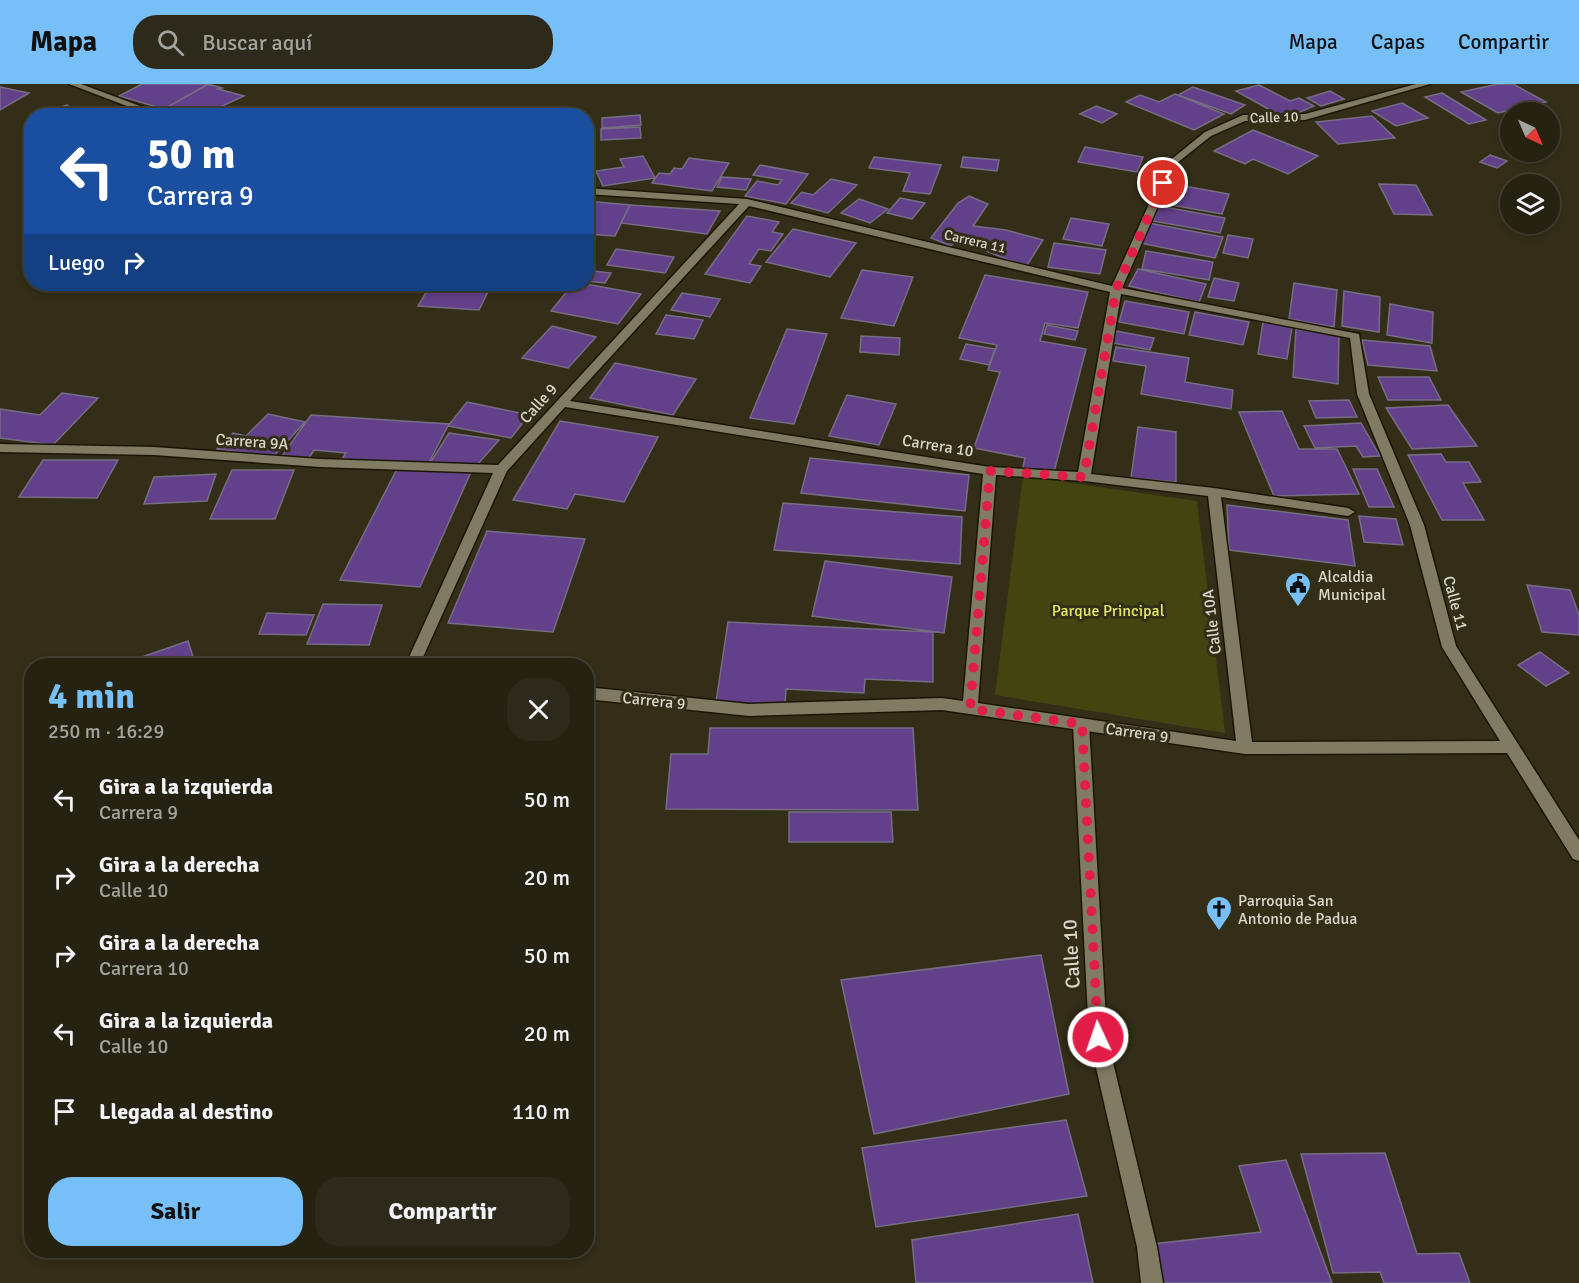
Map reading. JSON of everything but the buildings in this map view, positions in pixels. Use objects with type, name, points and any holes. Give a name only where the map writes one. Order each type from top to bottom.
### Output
[{"type":"street","points":[[73,84],[140,108]]},
{"type":"street","name":"Calle 10","points":[[1084,477],[1116,290],[1173,162],[1208,134],[1243,118],[1305,117],[1426,84]]},
{"type":"street","name":"Carrera 11","points":[[594,192],[747,202],[1116,290],[1355,336]]},
{"type":"street","name":"Calle 9","points":[[416,658],[501,469],[747,202]]},
{"type":"street","name":"Calle 11","points":[[1355,336],[1364,394],[1417,525],[1449,647],[1579,854]]},
{"type":"street","name":"Carrera 10","points":[[560,403],[990,471],[1084,477],[1214,492],[1348,512]]},
{"type":"street","name":"Carrera 9A","points":[[0,448],[154,451],[320,463],[501,469]]},
{"type":"street","points":[[970,709],[990,471]]},
{"type":"street","name":"Calle 10A","points":[[1214,492],[1245,748]]},
{"type":"street","name":"Carrera 9","points":[[594,694],[749,710],[942,704],[1245,748],[1510,747]]},
{"type":"street","name":"Calle 10","points":[[1082,724],[1098,1037],[1147,1247],[1152,1283]]},
{"type":"green space","name":"Parque Principal","points":[[1023,476],[1197,501],[1225,733],[995,695]]},
{"type":"place","name":"Alcaldia Municipal","points":[[1298,608]]},
{"type":"place","name":"Parroquia San Antonio de Padua","points":[[1219,932]]},
{"type":"route","points":[[1098,1037],[1082,724],[970,709],[990,471],[1084,477],[1116,290],[1163,183]]}]
